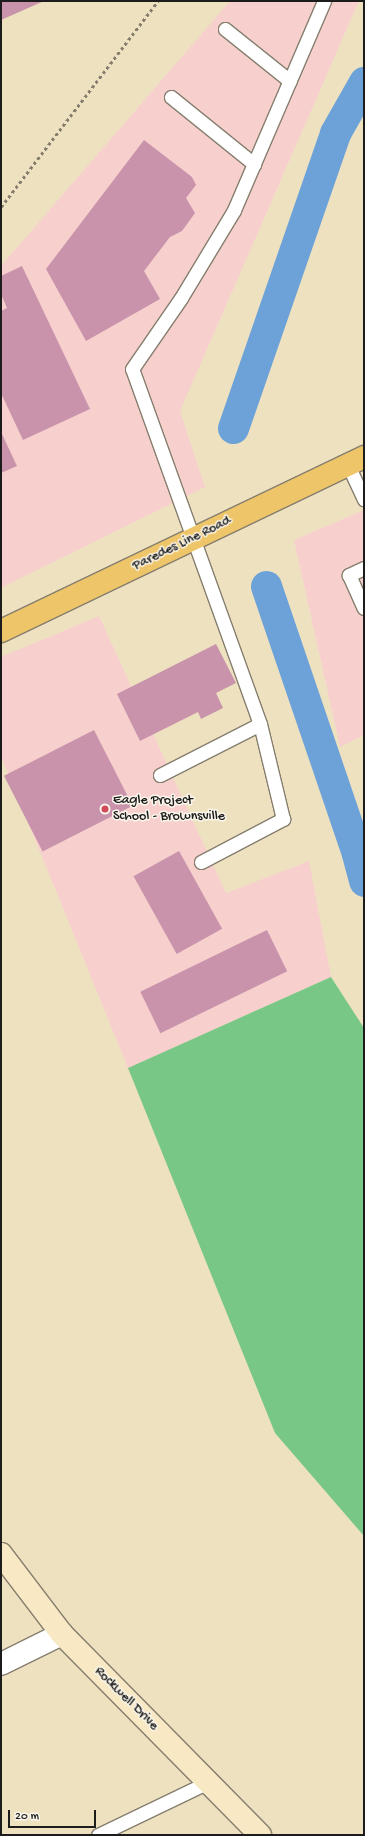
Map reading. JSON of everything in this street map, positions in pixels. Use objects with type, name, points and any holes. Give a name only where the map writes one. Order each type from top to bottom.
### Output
[{"type":"main road","name":"Paredes Line Road","points":[[1,631],[356,461]]},
{"type":"street","name":"Rockwell Drive","points":[[1,1554],[62,1634],[260,1835]]},
{"type":"street","points":[[1,1664],[62,1634]]},
{"type":"lane","points":[[202,862],[283,819],[260,724],[132,368],[181,298],[234,210],[324,1]]},
{"type":"lane","points":[[225,29],[290,81]]},
{"type":"lane","points":[[170,97],[254,164]]},
{"type":"lane","points":[[356,461],[364,500]]},
{"type":"lane","points":[[364,568],[349,575],[364,608]]},
{"type":"lane","points":[[160,775],[260,724]]},
{"type":"lane","points":[[98,1835],[208,1782]]},
{"type":"path","points":[[1,207],[158,1]]},
{"type":"shaded area","points":[[230,1],[359,1],[180,411],[205,487],[1,588],[1,266]]},
{"type":"shaded area","points":[[364,510],[364,735],[340,747],[294,540]]},
{"type":"shaded area","name":"Eagle Project School - Brownsville","points":[[99,616],[226,893],[309,861],[331,977],[128,1068],[1,756],[1,657]]},
{"type":"green space","points":[[331,977],[364,1028],[364,1536],[275,1433],[128,1068]]},
{"type":"building","points":[[1,1],[44,1],[1,20]]},
{"type":"building","points":[[144,140],[192,177],[196,185],[186,198],[195,213],[182,231],[170,237],[144,271],[160,299],[86,341],[46,269]]},
{"type":"building","points":[[22,266],[90,409],[23,440],[1,393],[1,311],[7,308],[1,294],[1,276]]},
{"type":"building","points":[[1,432],[17,466],[1,473]]},
{"type":"building","points":[[216,644],[236,683],[216,693],[223,708],[201,719],[198,712],[140,741],[117,694]]},
{"type":"building","points":[[94,730],[133,806],[43,852],[4,776]]},
{"type":"building","points":[[179,851],[222,929],[177,954],[134,876]]},
{"type":"building","points":[[267,930],[287,971],[160,1033],[140,992]]},
{"type":"waterway","points":[[233,428],[335,133],[364,82]]},
{"type":"waterway","points":[[266,586],[357,854],[364,881]]},
{"type":"place","name":"Eagle Project School - Brownsville","points":[[105,809]]}]
